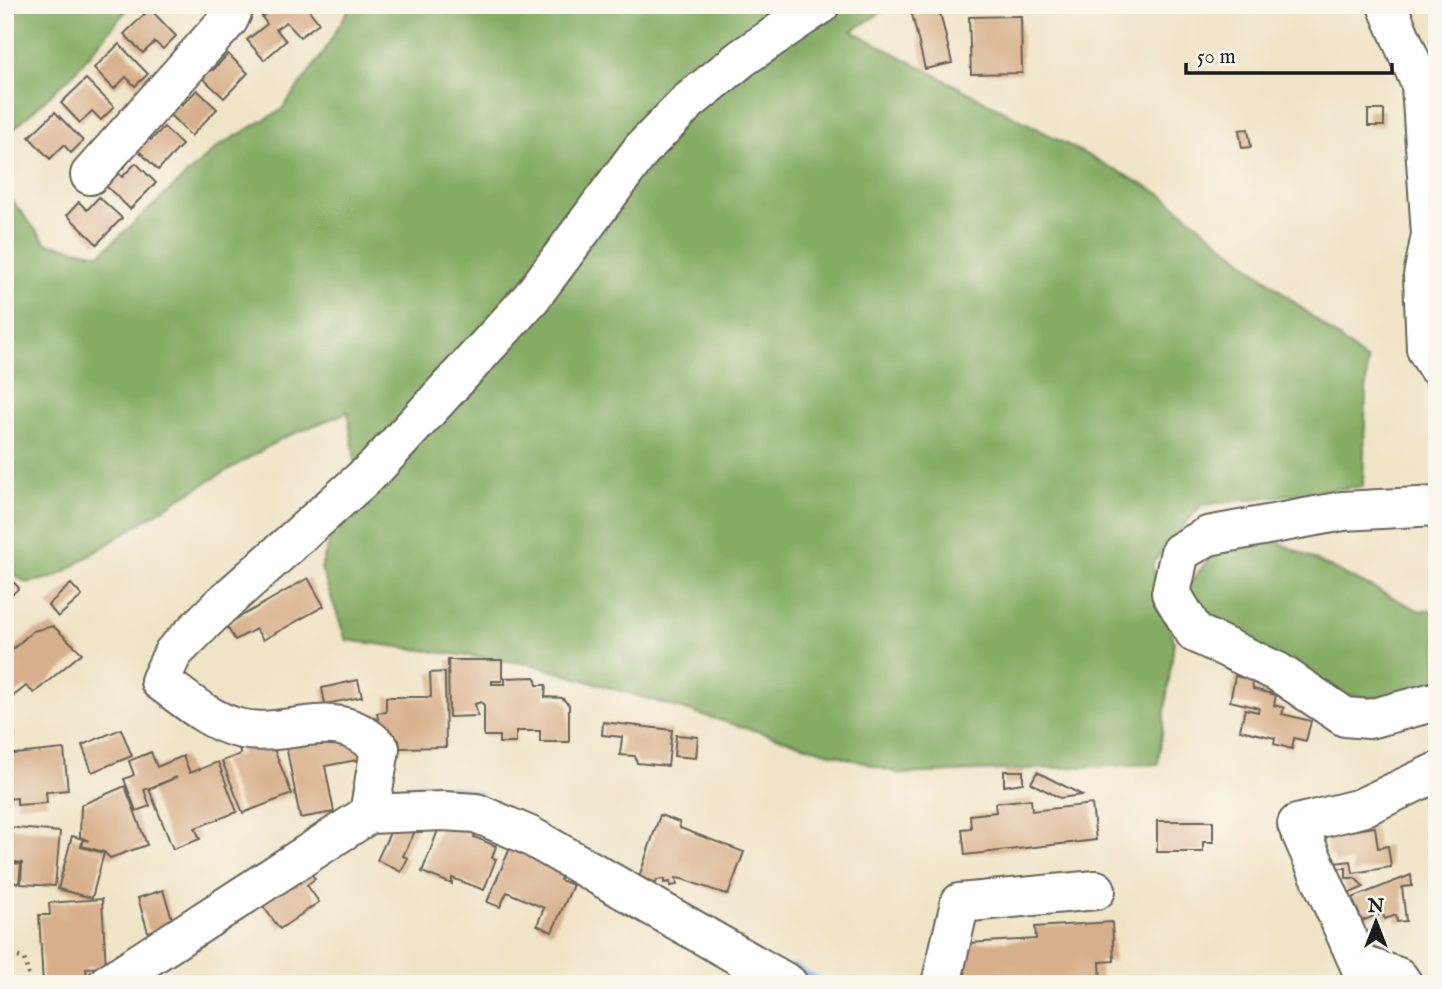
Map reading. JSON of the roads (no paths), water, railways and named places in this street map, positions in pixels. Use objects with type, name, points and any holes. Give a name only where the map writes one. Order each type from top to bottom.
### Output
[{"type":"street","points":[[90,175],[229,19],[235,5]]},
{"type":"street","points":[[370,801],[380,749],[370,738],[339,723],[248,730],[224,723],[200,710],[160,681],[173,653],[219,607],[376,467],[531,298],[642,149],[689,101],[742,58],[820,5]]},
{"type":"street","points":[[1387,5],[1421,85],[1431,234],[1423,276],[1426,349],[1437,367]]},
{"type":"street","points":[[1437,506],[1343,511],[1208,536],[1180,552],[1171,593],[1195,633],[1278,672],[1345,717],[1369,719],[1437,701]]},
{"type":"street","points":[[1403,984],[1398,977],[1359,964],[1297,824],[1361,808],[1437,772]]},
{"type":"street","points":[[107,984],[370,801],[476,813],[530,836],[788,984]]},
{"type":"street","points":[[941,984],[960,904],[1096,890]]},
{"type":"waterway","points":[[383,795],[431,787],[479,796]]},
{"type":"waterway","points":[[794,968],[822,984]]}]
